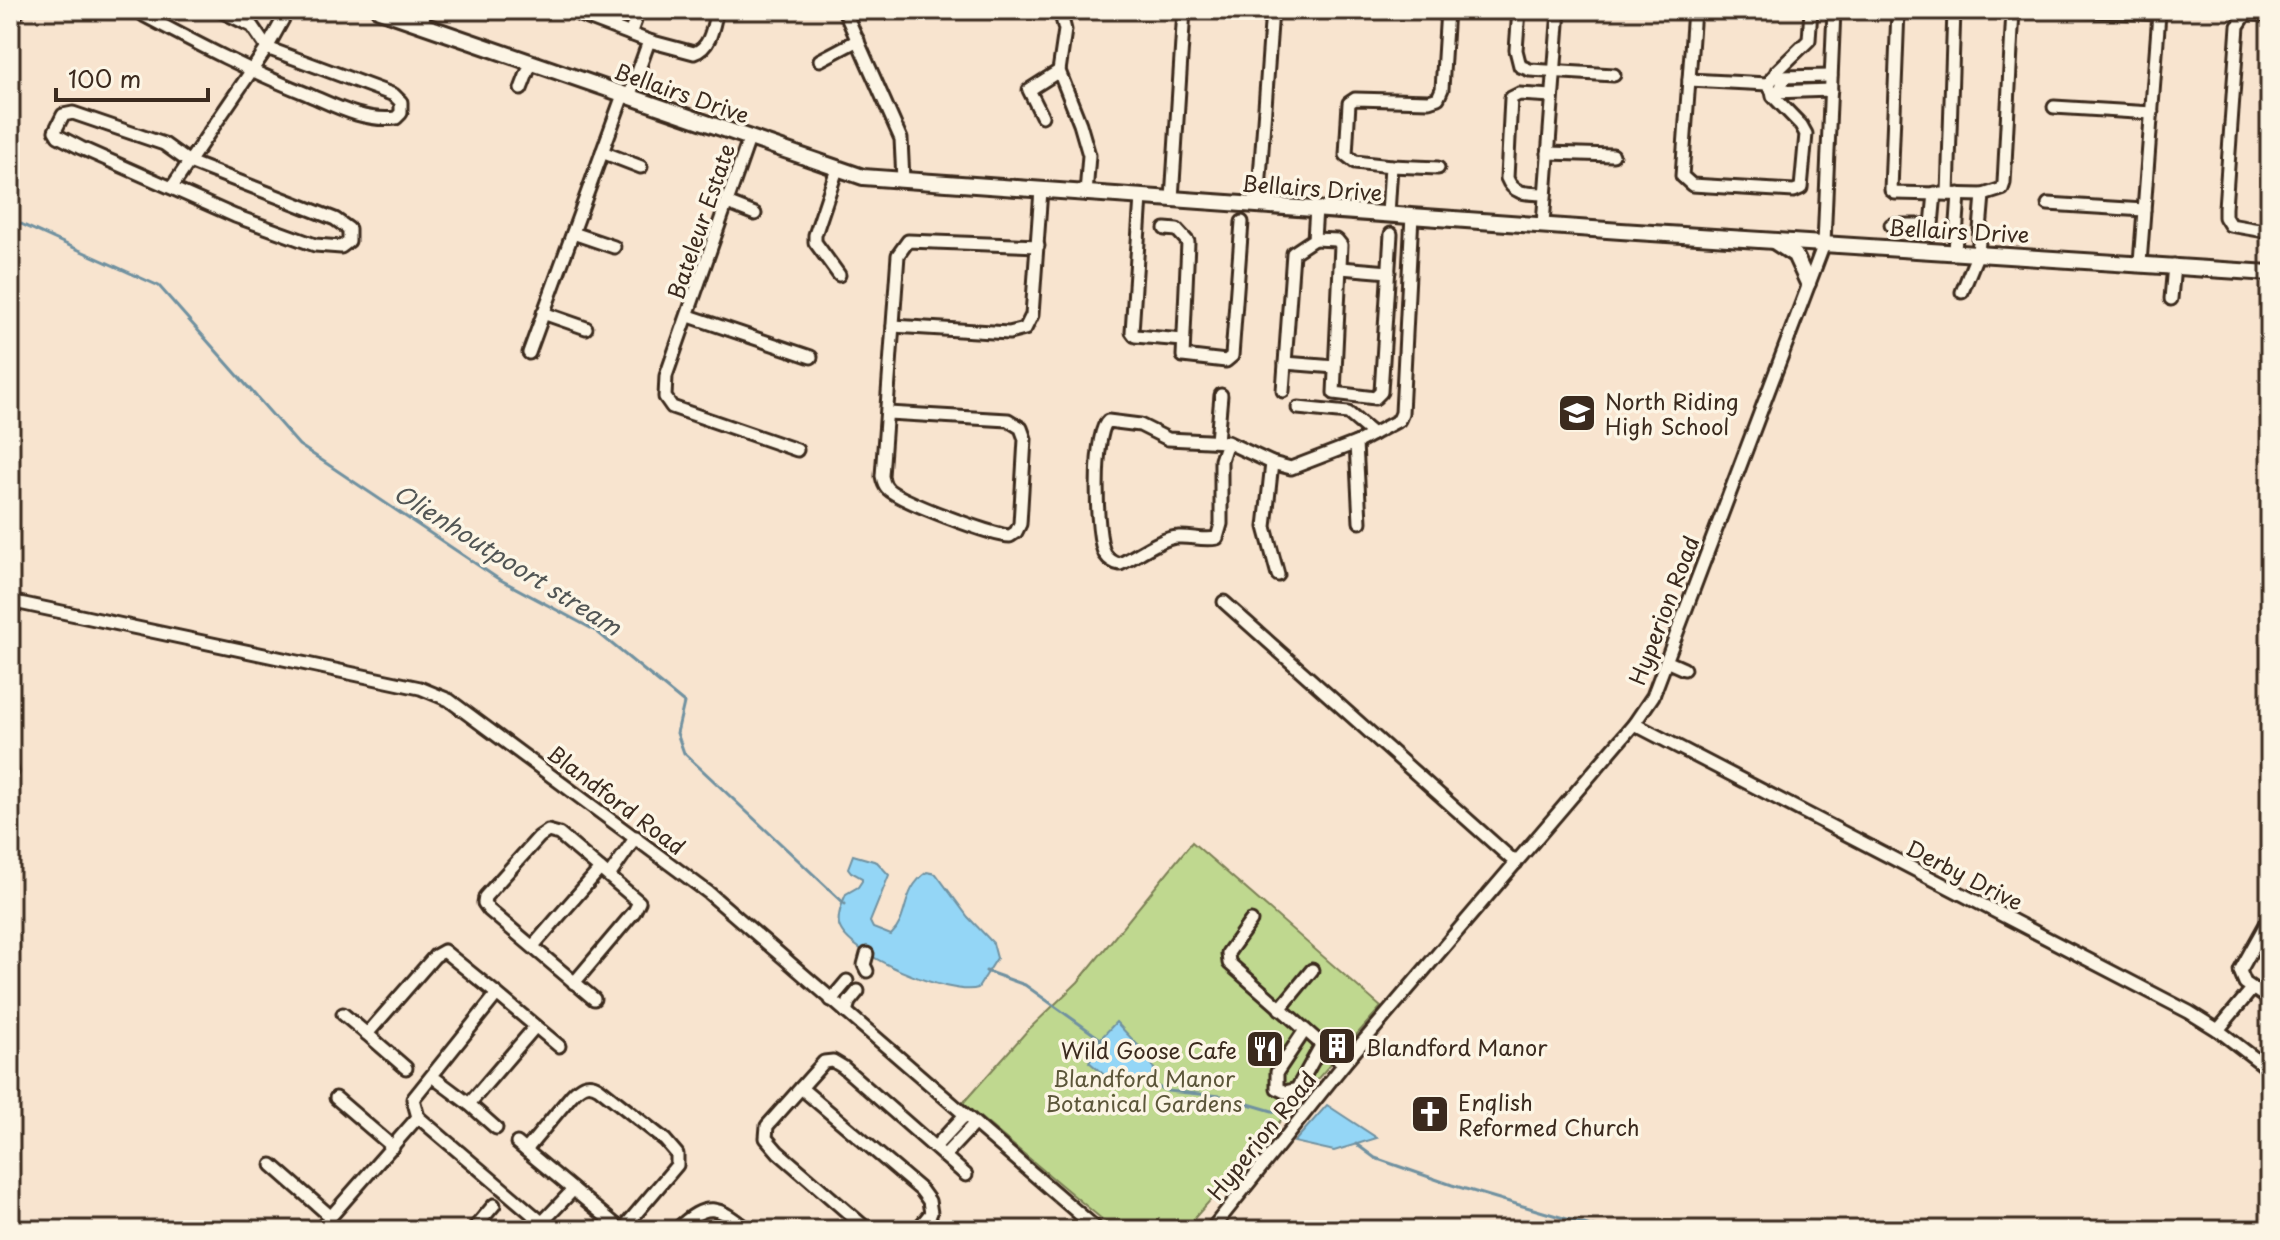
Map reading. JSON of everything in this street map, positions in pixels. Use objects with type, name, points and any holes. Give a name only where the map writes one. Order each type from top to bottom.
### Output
[{"type":"street","points":[[10,23],[19,10]]},
{"type":"street","points":[[137,10],[251,71],[366,117],[390,119],[401,113],[401,102],[394,95],[267,48],[252,26],[219,10]]},
{"type":"street","points":[[172,187],[267,48],[288,10]]},
{"type":"street","name":"Bellairs Drive","points":[[379,10],[408,15],[421,25],[863,177],[2270,273]]},
{"type":"street","points":[[421,25],[426,10]]},
{"type":"street","points":[[572,10],[687,53],[699,52],[708,40],[717,10]]},
{"type":"street","points":[[630,34],[639,10]]},
{"type":"street","points":[[1060,10],[1065,30],[1059,71],[1089,155],[1086,194]]},
{"type":"street","points":[[1172,199],[1184,10]]},
{"type":"street","points":[[1258,205],[1272,10]]},
{"type":"street","points":[[1438,168],[1391,166],[1348,159],[1350,101],[1429,101],[1438,98],[1442,89],[1447,10]]},
{"type":"street","points":[[1519,10],[1516,50],[1520,66],[1530,70],[1614,75]]},
{"type":"street","points":[[1543,224],[1559,10]]},
{"type":"street","points":[[1694,10],[1682,176],[1692,185],[1794,191],[1801,188],[1806,134],[1773,96],[1777,71],[1809,40],[1811,10]]},
{"type":"street","name":"Hyperion Road","points":[[1211,1230],[1344,1064],[1634,724],[1653,696],[1824,244],[1834,10]]},
{"type":"street","points":[[1898,10],[1891,190],[1895,193],[1983,195],[2002,189],[2004,183],[2013,10]]},
{"type":"street","points":[[1954,10],[1955,251]]},
{"type":"street","points":[[2069,10],[2159,14],[2140,263]]},
{"type":"street","points":[[848,11],[901,139],[903,180]]},
{"type":"street","points":[[2270,15],[2246,14],[2238,26],[2225,208],[2225,217],[2230,225],[2270,232]]},
{"type":"street","points":[[820,60],[858,40]]},
{"type":"street","points":[[529,353],[602,152],[649,41]]},
{"type":"street","points":[[521,89],[531,63]]},
{"type":"street","points":[[1042,116],[1026,85],[1059,71]]},
{"type":"street","points":[[1775,84],[1831,76]]},
{"type":"street","points":[[1689,80],[1831,90]]},
{"type":"street","points":[[1545,194],[1519,192],[1511,187],[1507,178],[1511,98],[1519,94],[1552,96]]},
{"type":"street","points":[[2054,107],[2152,113]]},
{"type":"street","points":[[73,113],[164,144],[189,162],[344,224],[350,235],[347,244],[333,247],[315,245],[235,216],[81,148],[58,136],[56,128],[65,114],[73,113]]},
{"type":"street","name":"Bateleur Estate","points":[[749,139],[666,376],[664,391],[672,407],[797,450]]},
{"type":"street","points":[[602,152],[641,167]]},
{"type":"street","points":[[1548,153],[1613,155]]},
{"type":"street","points":[[1388,214],[1391,166]]},
{"type":"street","points":[[837,169],[815,242],[839,275]]},
{"type":"street","points":[[893,326],[1009,333],[1023,331],[1032,315],[1041,190]]},
{"type":"street","points":[[1891,225],[1932,225],[1935,193]]},
{"type":"street","points":[[1962,292],[1978,253],[1983,195]]},
{"type":"street","points":[[1141,197],[1132,332],[1135,336],[1183,340]]},
{"type":"street","points":[[727,203],[755,214]]},
{"type":"street","points":[[2048,204],[2144,210]]},
{"type":"street","points":[[1314,239],[1316,208]]},
{"type":"street","points":[[1221,395],[1222,442],[1221,524],[1217,538],[1167,539],[1120,564],[1112,562],[1104,552],[1098,506],[1099,441],[1102,426],[1108,421],[1140,425],[1168,439],[1222,442],[1291,468],[1356,443],[1399,420],[1402,413],[1412,215]]},
{"type":"street","points":[[1165,229],[1177,230],[1188,242],[1182,353],[1185,357],[1226,361],[1232,358],[1242,222]]},
{"type":"street","points":[[573,233],[614,247]]},
{"type":"street","points":[[1283,391],[1293,253],[1314,239],[1339,241],[1341,268],[1335,394],[1379,396],[1391,234]]},
{"type":"street","points":[[888,413],[1008,420],[1021,428],[1025,439],[1020,524],[1016,532],[1010,536],[994,534],[890,491],[882,476],[898,255],[908,241],[1038,246]]},
{"type":"street","points":[[1771,241],[1795,255],[1808,283]]},
{"type":"street","points":[[2171,299],[2174,265]]},
{"type":"street","points":[[1341,268],[1389,272]]},
{"type":"street","points":[[543,313],[586,328]]},
{"type":"street","name":"Bateleur Estate","points":[[689,316],[811,357]]},
{"type":"street","points":[[1285,363],[1335,367]]},
{"type":"street","points":[[1298,408],[1348,413],[1373,434]]},
{"type":"street","points":[[1356,443],[1360,522]]},
{"type":"street","points":[[1272,463],[1265,527],[1278,575]]},
{"type":"street","name":"Blandford Road","points":[[10,601],[428,690],[471,714],[709,893],[1098,1230]]},
{"type":"street","points":[[1224,602],[1516,863]]},
{"type":"street","points":[[1666,661],[1684,669]]},
{"type":"street","name":"Derby Drive","points":[[1634,724],[2189,1012],[2270,1070]]},
{"type":"street","points":[[10,764],[10,776]]},
{"type":"street","points":[[574,983],[638,905],[638,900],[559,834],[548,831],[485,897],[484,903],[489,910],[533,946],[574,983],[594,999]]},
{"type":"street","points":[[533,946],[636,837]]},
{"type":"street","points":[[2270,917],[2240,971],[2241,977],[2252,989],[2270,1000]]},
{"type":"street","points":[[1251,921],[1228,953],[1229,963],[1344,1064]]},
{"type":"street","points":[[367,1034],[440,951],[451,955],[559,1046]]},
{"type":"street","points":[[867,954],[864,965],[867,971]]},
{"type":"street","points":[[1280,1009],[1312,970]]},
{"type":"street","points":[[831,1000],[847,981]]},
{"type":"street","points":[[2218,1030],[2252,989]]},
{"type":"street","points":[[846,1012],[858,991]]},
{"type":"street","points":[[497,994],[416,1093],[413,1099],[418,1117],[542,1227],[573,1190]]},
{"type":"street","points":[[343,1014],[406,1068]]},
{"type":"street","points":[[469,1104],[535,1027]]},
{"type":"street","points":[[1305,1030],[1277,1072],[1277,1088],[1285,1092],[1297,1089],[1322,1044]]},
{"type":"street","points":[[868,1230],[766,1138],[767,1126],[824,1062],[836,1062],[966,1175]]},
{"type":"street","points":[[437,1080],[496,1128]]},
{"type":"street","points":[[587,1084],[596,1086],[665,1140],[677,1154],[677,1165],[622,1230],[573,1190],[522,1146],[577,1089],[587,1084]]},
{"type":"street","points":[[801,1088],[921,1190],[929,1201],[931,1213],[917,1230]]},
{"type":"street","points":[[336,1098],[393,1147]]},
{"type":"street","points":[[939,1152],[964,1116]]},
{"type":"street","points":[[319,1230],[418,1117]]},
{"type":"street","points":[[939,1152],[974,1124]]},
{"type":"street","points":[[272,1165],[330,1216]]},
{"type":"street","points":[[473,1230],[494,1205]]},
{"type":"street","points":[[676,1230],[713,1209],[725,1211],[748,1230]]},
{"type":"green space","name":"Blandford Manor Botanical Gardens","points":[[1192,842],[1381,1007],[1184,1230],[1115,1230],[963,1103],[1027,1031],[1078,982]]},
{"type":"water","points":[[853,855],[877,862],[889,875],[870,922],[873,928],[891,935],[901,920],[918,879],[927,872],[936,874],[968,917],[993,943],[997,958],[978,988],[965,989],[924,980],[879,960],[846,937],[839,925],[840,909],[846,894],[862,881],[848,868]]},
{"type":"water","points":[[1116,1022],[1149,1057],[1156,1074],[1136,1088],[1115,1084],[1089,1062],[1101,1038]]},
{"type":"water","points":[[1327,1105],[1377,1138],[1334,1151],[1294,1142]]},
{"type":"waterway","name":"Olienhoutpoort stream","points":[[10,219],[159,286],[299,445],[497,578],[596,631],[684,703],[677,733],[684,753],[845,904]]},
{"type":"waterway","name":"Olienhoutpoort stream","points":[[986,971],[1025,985],[1102,1040]]},
{"type":"waterway","name":"Olienhoutpoort stream","points":[[1145,1081],[1167,1091],[1221,1096],[1279,1113]]},
{"type":"waterway","name":"Olienhoutpoort stream","points":[[1356,1144],[1375,1158],[1452,1185],[1604,1230]]},
{"type":"place","name":"North Riding High School","points":[[1577,413]]},
{"type":"place","name":"Blandford Manor","points":[[1337,1046]]},
{"type":"place","name":"Wild Goose Cafe","points":[[1265,1049]]},
{"type":"place","name":"English Reformed Church","points":[[1430,1114]]}]
